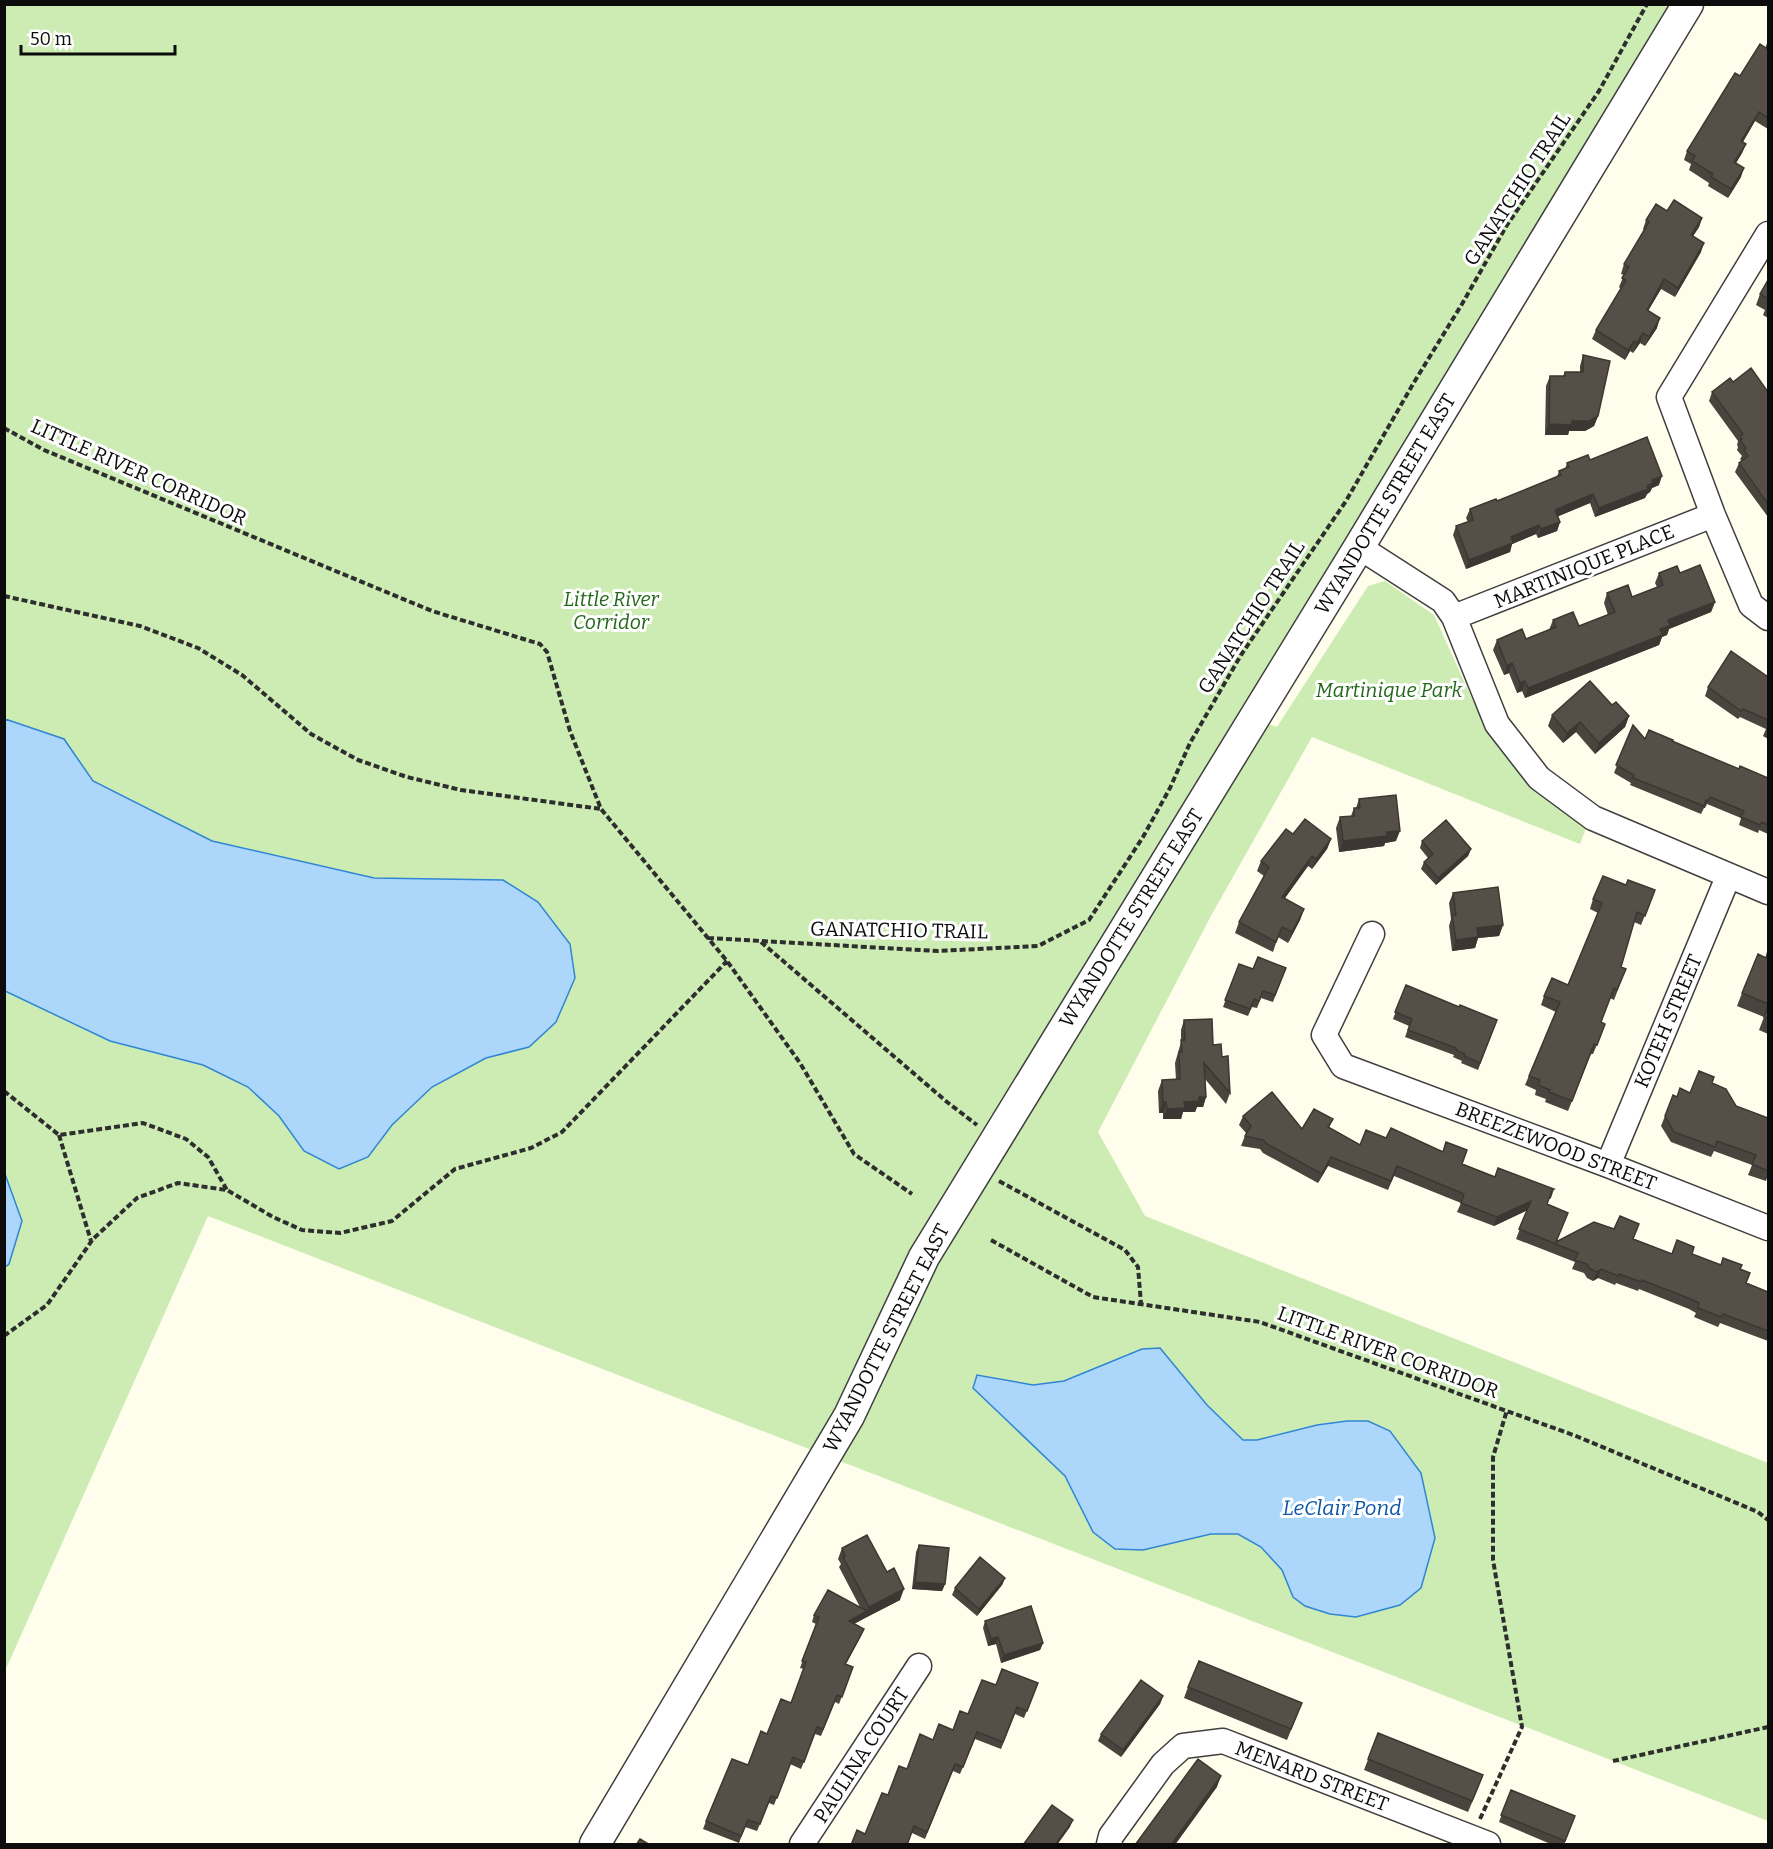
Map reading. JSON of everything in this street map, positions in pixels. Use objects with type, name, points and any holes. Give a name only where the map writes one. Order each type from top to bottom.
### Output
[{"type":"street","name":"WYANDOTTE STREET EAST","points":[[595,1845],[849,1416],[924,1257],[1688,4]]},
{"type":"street","points":[[1768,234],[1669,397],[1713,515],[1751,604],[1768,618]]},
{"type":"street","name":"MARTINIQUE PLACE","points":[[1454,617],[1713,515]]},
{"type":"street","points":[[1359,547],[1443,601],[1454,617],[1497,724],[1539,778],[1593,818],[1768,892]]},
{"type":"street","name":"KOTEH STREET","points":[[1608,1165],[1728,877]]},
{"type":"street","name":"BREEZEWOOD STREET","points":[[1372,934],[1324,1035],[1343,1066],[1608,1165],[1768,1228]]},
{"type":"street","name":"PAULINA COURT","points":[[802,1845],[919,1666]]},
{"type":"street","name":"MENARD STREET","points":[[1109,1845],[1112,1836],[1163,1764],[1184,1746],[1223,1741],[1480,1841]]},
{"type":"path","name":"GANATCHIO TRAIL","points":[[708,938],[938,951],[1038,946],[1089,920],[1143,837],[1170,788],[1190,743],[1241,654],[1346,501],[1507,225],[1599,91],[1647,4]]},
{"type":"path","name":"LITTLE RIVER CORRIDOR","points":[[4,428],[44,450],[432,610],[540,644],[547,652],[570,731],[601,809],[727,961],[800,1063],[854,1154],[912,1194]]},
{"type":"path","points":[[4,596],[140,626],[198,648],[242,675],[311,734],[358,760],[407,777],[461,790],[601,809]]},
{"type":"path","points":[[760,941],[947,1102],[981,1128]]},
{"type":"path","points":[[4,1336],[47,1305],[91,1242],[137,1198],[178,1184],[227,1190],[273,1217],[302,1230],[340,1233],[392,1221],[455,1169],[531,1148],[562,1132],[727,961]]},
{"type":"path","points":[[4,1091],[59,1135],[91,1242]]},
{"type":"path","points":[[59,1135],[143,1123],[186,1139],[208,1156],[227,1190]]},
{"type":"path","points":[[999,1181],[1125,1250],[1138,1267],[1141,1304]]},
{"type":"path","name":"LITTLE RIVER CORRIDOR","points":[[991,1240],[1093,1297],[1260,1322],[1576,1436],[1758,1512],[1768,1520]]},
{"type":"path","points":[[1480,1841],[1522,1727],[1493,1560],[1493,1457],[1507,1410]]},
{"type":"path","points":[[1613,1761],[1768,1727]]},
{"type":"green space","name":"Little River Corridor","points":[[5,5],[1688,5],[1254,719],[1277,727],[1368,586],[1385,581],[1434,615],[1494,741],[1524,779],[1586,828],[1580,844],[1312,737],[1212,914],[1098,1132],[1145,1216],[1768,1463],[1768,1821],[208,1216],[5,1671]]},
{"type":"water","points":[[5,719],[64,739],[93,781],[212,841],[374,878],[503,880],[538,902],[570,944],[575,978],[556,1022],[529,1047],[486,1058],[432,1087],[392,1125],[368,1157],[339,1169],[304,1151],[279,1116],[248,1087],[203,1065],[110,1041],[5,991]]},
{"type":"water","points":[[5,1174],[22,1221],[9,1264],[5,1267]]},
{"type":"water","name":"LeClair Pond","points":[[1160,1348],[1207,1405],[1243,1440],[1257,1440],[1317,1425],[1347,1421],[1368,1421],[1390,1431],[1421,1473],[1435,1538],[1421,1588],[1400,1605],[1356,1617],[1330,1614],[1305,1606],[1293,1597],[1282,1570],[1261,1547],[1238,1534],[1211,1534],[1143,1550],[1115,1549],[1093,1532],[1065,1476],[973,1388],[977,1375],[1033,1385],[1064,1381],[1142,1349]]},
{"type":"building","points":[[1768,43],[1768,118],[1759,112],[1741,141],[1746,144],[1734,162],[1744,168],[1731,189],[1711,177],[1713,174],[1692,161],[1695,156],[1687,151],[1735,73],[1740,76],[1760,44],[1766,48]]},
{"type":"building","points":[[1674,200],[1702,218],[1691,235],[1704,243],[1678,288],[1664,279],[1647,310],[1660,318],[1649,337],[1643,333],[1637,343],[1634,341],[1628,350],[1596,330],[1626,280],[1622,278],[1629,267],[1624,264],[1649,222],[1646,220],[1656,204],[1667,211]]},
{"type":"building","points":[[1768,280],[1768,299],[1760,294]]},
{"type":"building","points":[[1583,355],[1610,361],[1598,416],[1589,421],[1572,421],[1572,425],[1549,424],[1550,376],[1565,376],[1565,372],[1583,372]]},
{"type":"building","points":[[1751,368],[1768,392],[1768,504],[1739,463],[1748,456],[1740,440],[1743,434],[1712,392],[1730,378],[1733,382]]},
{"type":"building","points":[[1647,437],[1662,476],[1652,480],[1653,483],[1647,486],[1648,489],[1599,508],[1593,494],[1555,510],[1560,522],[1541,529],[1539,525],[1511,537],[1513,543],[1469,560],[1456,526],[1473,520],[1470,509],[1496,499],[1497,501],[1561,475],[1559,471],[1569,467],[1567,463],[1588,455],[1590,460]]},
{"type":"building","points":[[1700,565],[1715,602],[1668,620],[1670,626],[1660,629],[1662,635],[1528,688],[1525,681],[1520,683],[1512,663],[1507,666],[1497,640],[1522,629],[1526,639],[1556,627],[1553,620],[1573,612],[1579,626],[1615,612],[1607,593],[1628,585],[1632,597],[1663,585],[1659,573],[1677,566],[1680,573]]},
{"type":"building","points":[[1731,651],[1768,677],[1768,720],[1743,709],[1741,711],[1708,687]]},
{"type":"building","points":[[1590,681],[1612,705],[1616,702],[1629,716],[1599,743],[1580,722],[1567,733],[1552,715]]},
{"type":"building","points":[[1633,725],[1645,739],[1649,730],[1739,769],[1740,766],[1768,778],[1768,825],[1762,822],[1760,825],[1741,817],[1744,811],[1710,797],[1704,806],[1633,778],[1634,775],[1616,765]]},
{"type":"building","points":[[1396,795],[1400,831],[1387,832],[1387,836],[1343,841],[1340,817],[1354,816],[1354,808],[1360,808],[1359,799]]},
{"type":"building","points":[[1305,819],[1331,839],[1316,859],[1312,856],[1282,897],[1304,909],[1292,932],[1282,927],[1276,942],[1239,922],[1269,867],[1261,861],[1286,829],[1293,834]]},
{"type":"building","points":[[1446,820],[1471,849],[1438,878],[1424,862],[1433,854],[1422,841]]},
{"type":"building","points":[[1603,876],[1626,885],[1628,880],[1655,890],[1645,916],[1637,912],[1621,967],[1626,969],[1617,990],[1614,988],[1601,1022],[1605,1024],[1597,1045],[1594,1044],[1572,1101],[1549,1092],[1550,1090],[1538,1085],[1540,1080],[1529,1076],[1560,1002],[1544,996],[1552,978],[1568,985],[1602,903],[1593,899]]},
{"type":"building","points":[[1498,887],[1503,925],[1477,928],[1478,937],[1456,940],[1452,915],[1456,915],[1453,893]]},
{"type":"building","points":[[1768,951],[1768,1004],[1742,993],[1758,954],[1766,958]]},
{"type":"building","points":[[1258,957],[1286,968],[1275,995],[1263,991],[1259,1001],[1254,999],[1250,1009],[1225,1000],[1239,964],[1253,969]]},
{"type":"building","points":[[1406,985],[1497,1020],[1480,1063],[1464,1056],[1465,1054],[1456,1048],[1408,1030],[1412,1019],[1395,1012]]},
{"type":"building","points":[[1768,1006],[1768,1018],[1764,1017]]},
{"type":"building","points":[[1212,1019],[1213,1045],[1221,1044],[1222,1057],[1228,1056],[1230,1093],[1204,1063],[1206,1097],[1199,1097],[1199,1101],[1184,1102],[1185,1108],[1167,1109],[1166,1102],[1163,1102],[1162,1080],[1180,1079],[1179,1052],[1182,1052],[1181,1040],[1185,1040],[1184,1020]]},
{"type":"building","points":[[1699,1071],[1714,1077],[1712,1083],[1726,1089],[1736,1106],[1768,1118],[1768,1171],[1752,1164],[1756,1155],[1717,1141],[1715,1147],[1674,1132],[1665,1116],[1673,1095],[1677,1097],[1680,1088],[1690,1093]]},
{"type":"building","points":[[1272,1092],[1302,1129],[1314,1109],[1333,1119],[1328,1127],[1360,1145],[1366,1130],[1386,1138],[1391,1128],[1443,1152],[1446,1142],[1467,1150],[1462,1164],[1495,1177],[1498,1168],[1554,1189],[1547,1204],[1568,1213],[1556,1242],[1594,1222],[1614,1229],[1620,1216],[1639,1224],[1633,1239],[1672,1254],[1677,1240],[1694,1247],[1692,1254],[1721,1265],[1723,1258],[1742,1265],[1740,1269],[1750,1273],[1746,1283],[1768,1292],[1768,1331],[1723,1314],[1721,1317],[1698,1308],[1699,1303],[1693,1300],[1642,1280],[1641,1282],[1619,1274],[1618,1276],[1601,1269],[1597,1272],[1590,1269],[1587,1264],[1575,1260],[1578,1253],[1519,1229],[1531,1201],[1497,1217],[1461,1203],[1464,1194],[1397,1166],[1391,1181],[1331,1157],[1322,1174],[1263,1140],[1245,1136],[1251,1126],[1243,1116]]},
{"type":"building","points":[[867,1535],[887,1572],[894,1568],[904,1589],[869,1607],[843,1557],[845,1556],[842,1548]]},
{"type":"building","points":[[919,1545],[949,1548],[945,1584],[915,1582]]},
{"type":"building","points":[[980,1557],[1005,1578],[979,1609],[955,1588]]},
{"type":"building","points":[[828,1590],[867,1611],[849,1621],[864,1629],[845,1664],[853,1667],[842,1697],[837,1695],[823,1729],[817,1727],[804,1762],[793,1757],[777,1798],[771,1796],[760,1824],[748,1820],[741,1836],[706,1821],[732,1759],[748,1765],[761,1731],[767,1734],[781,1699],[791,1703],[806,1662],[802,1661],[819,1617],[814,1615]]},
{"type":"building","points":[[1031,1606],[1043,1643],[1004,1655],[998,1637],[991,1639],[985,1621]]},
{"type":"building","points":[[1199,1661],[1302,1703],[1291,1729],[1188,1687]]},
{"type":"building","points":[[1002,1669],[1038,1683],[1027,1711],[1017,1707],[1003,1742],[977,1732],[963,1767],[955,1764],[927,1832],[914,1826],[907,1845],[851,1845],[857,1830],[865,1834],[882,1793],[888,1795],[899,1766],[907,1769],[920,1734],[933,1740],[939,1724],[953,1730],[960,1711],[968,1714],[982,1680],[996,1685]]},
{"type":"building","points":[[1141,1680],[1163,1696],[1123,1750],[1101,1734]]},
{"type":"building","points":[[1378,1733],[1483,1775],[1472,1801],[1368,1759]]},
{"type":"building","points":[[1198,1759],[1221,1776],[1171,1845],[1135,1845]]},
{"type":"building","points":[[1511,1790],[1575,1816],[1565,1841],[1501,1815]]},
{"type":"building","points":[[1052,1805],[1073,1820],[1055,1845],[1023,1845]]},
{"type":"building","points":[[640,1839],[650,1845],[636,1845]]},
{"type":"park label","name":"Martinique Park","points":[[1389,690]]}]
